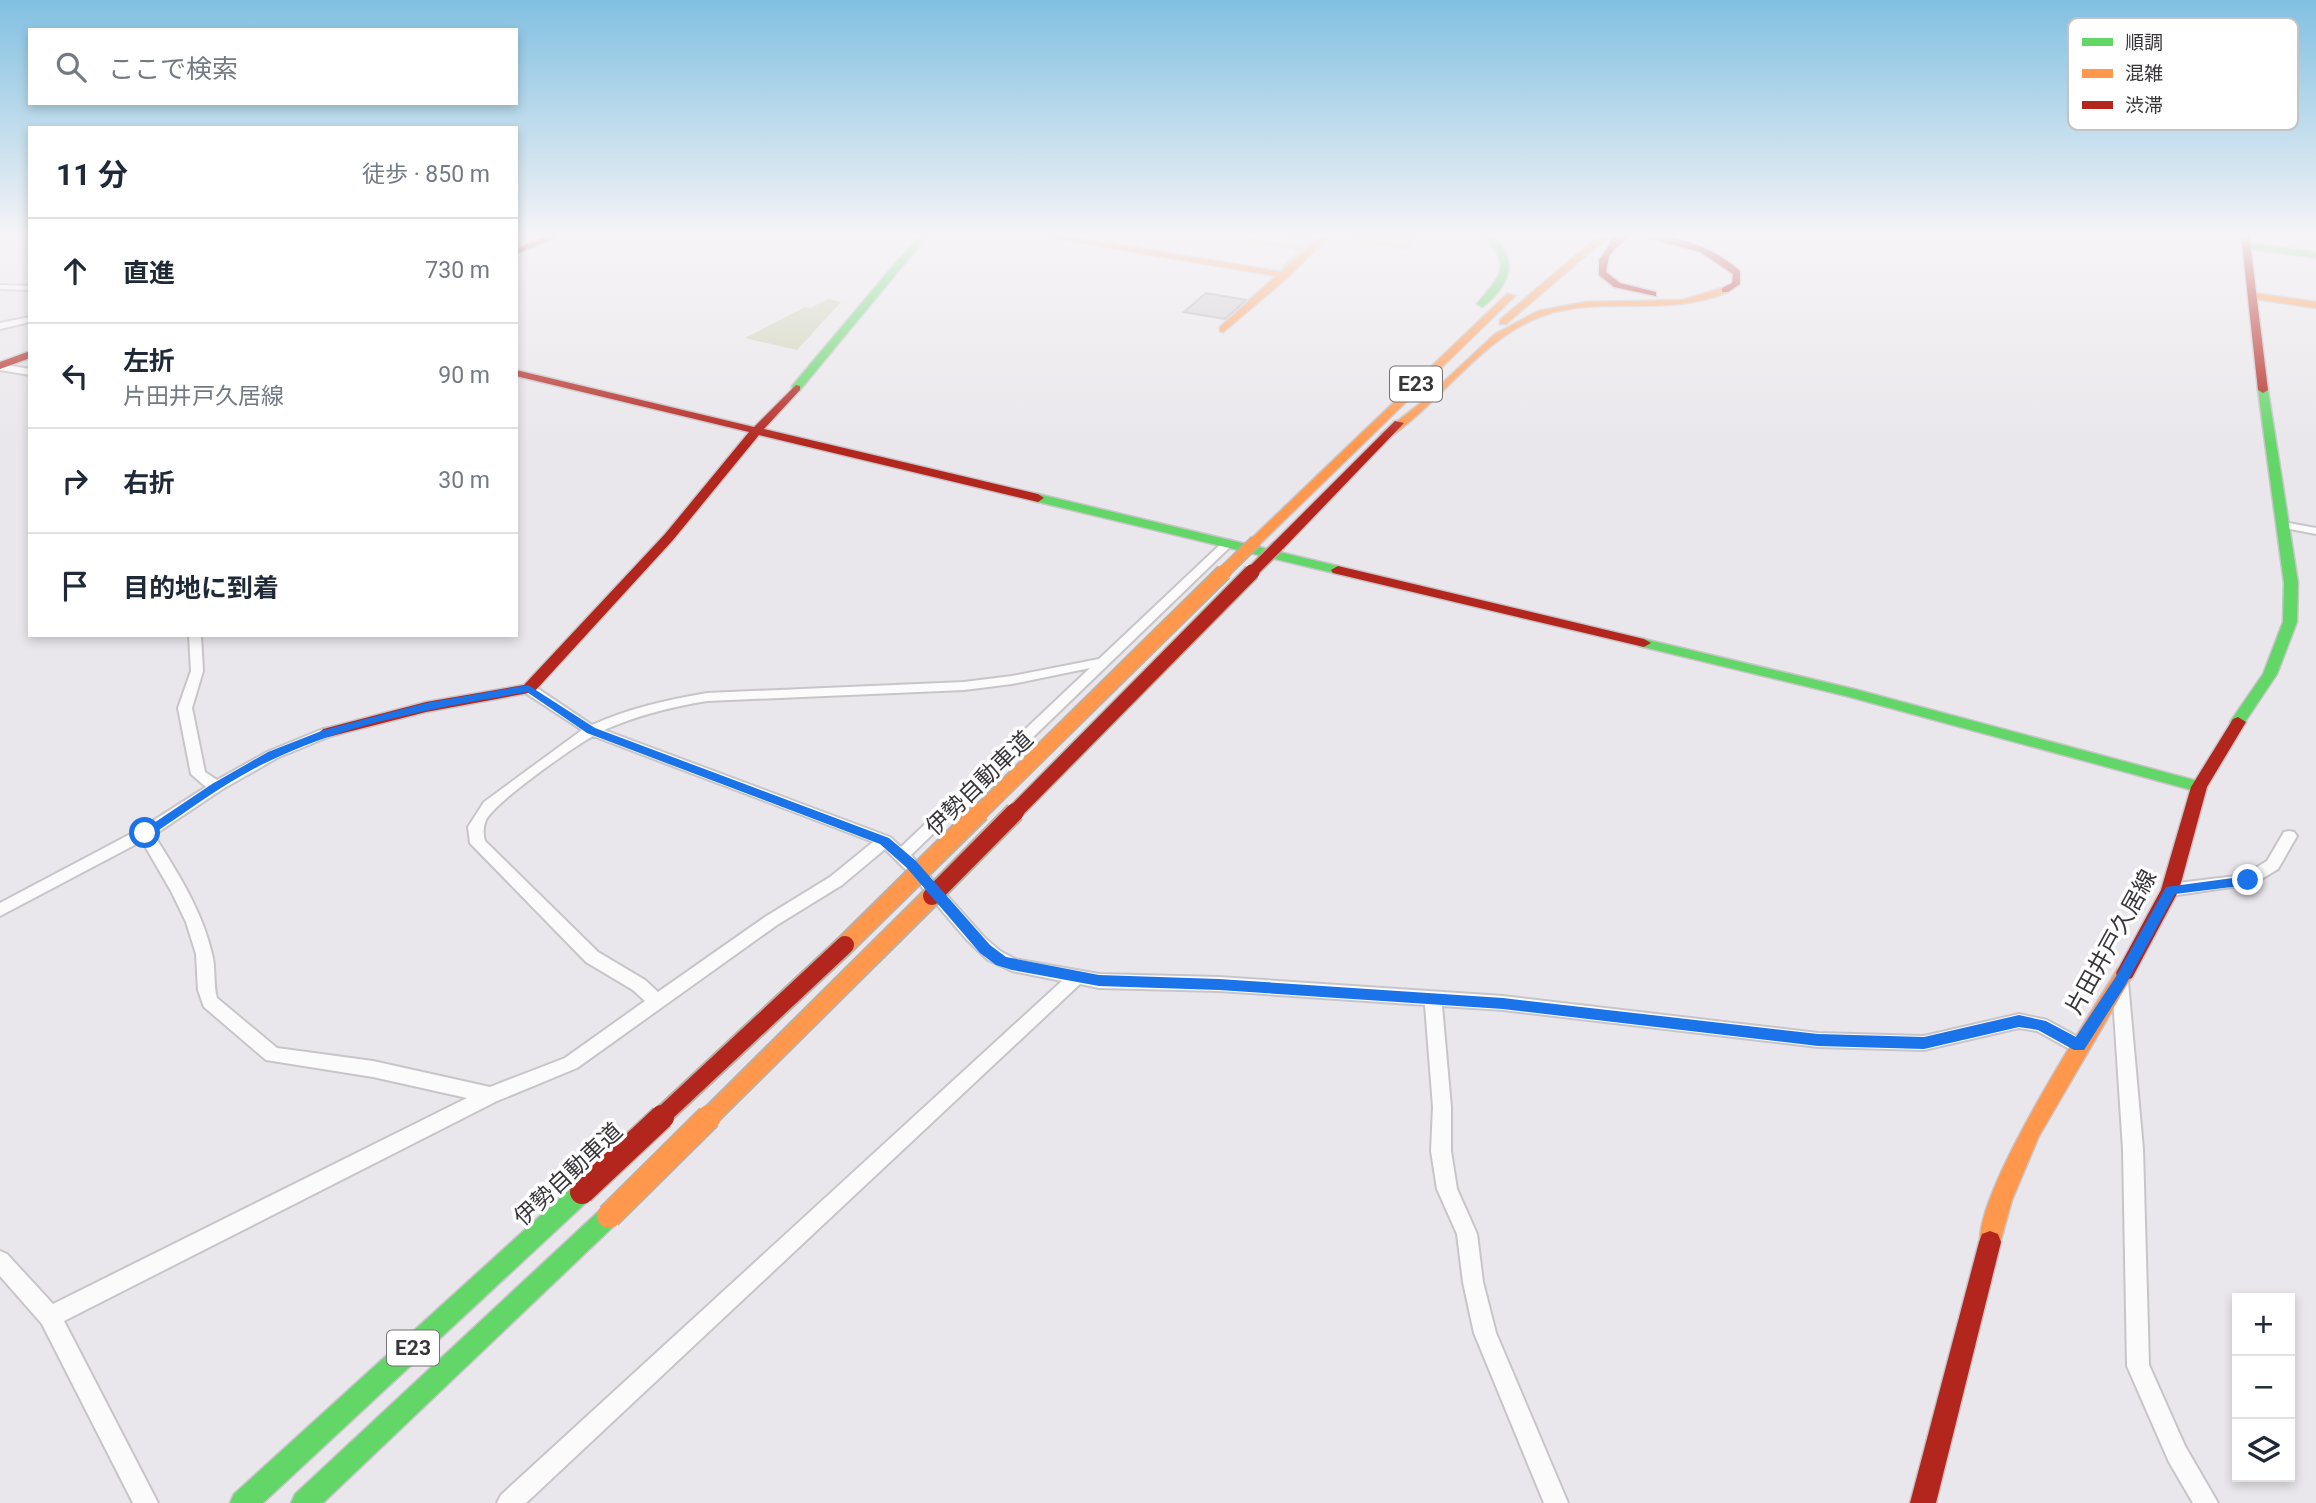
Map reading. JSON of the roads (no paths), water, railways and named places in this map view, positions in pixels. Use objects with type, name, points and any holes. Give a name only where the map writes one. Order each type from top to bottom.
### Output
[{"type":"main road","points":[[328,733],[426,707],[528,689],[669,537],[757,430],[821,361],[868,304]]},
{"type":"main road","points":[[1223,329],[1252,304]]},
{"type":"main road","points":[[1369,429],[1480,304]]},
{"type":"main road","name":"伊勢自動車道","points":[[243,1503],[582,1192],[889,903],[1369,429],[1501,304]]},
{"type":"main road","name":"伊勢自動車道","points":[[304,1503],[610,1216],[943,886],[1387,434],[1523,304]]},
{"type":"main road","points":[[1387,434],[1408,424],[1508,329],[1532,316],[1555,309],[1603,304]]},
{"type":"main road","name":"片田井戸久居線","points":[[1923,1503],[2001,1200],[2030,1132],[2079,1046],[2120,982],[2171,890],[2199,787],[2243,713],[2270,674],[2284,643],[2292,600],[2254,304]]},
{"type":"main road","points":[[0,366],[28,355]]},
{"type":"main road","points":[[518,373],[1849,692],[2199,787]]},
{"type":"street","points":[[0,326],[28,319]]},
{"type":"street","points":[[0,366],[28,372]]},
{"type":"street","points":[[2283,525],[2316,531]]},
{"type":"street","points":[[902,855],[1228,543]]},
{"type":"street","points":[[195,637],[197,671],[185,708],[186,721],[198,774],[216,787]]},
{"type":"street","points":[[656,1001],[639,985],[592,957],[478,843],[474,834],[475,825],[491,804],[591,730],[631,713],[686,701],[775,692],[882,690],[984,683],[1011,680],[1075,665],[1105,662]]},
{"type":"street","points":[[528,689],[591,730],[885,841],[902,855],[992,955],[1012,965],[1099,981],[1219,984],[1503,1003],[1818,1040],[1924,1043],[2019,1021],[2041,1025],[2079,1046]]},
{"type":"street","points":[[0,910],[145,833],[272,755],[328,733]]},
{"type":"street","points":[[145,833],[182,896],[205,956],[207,995],[210,1002],[272,1055],[373,1069],[490,1095]]},
{"type":"street","points":[[2171,890],[2248,880],[2273,865],[2289,836]]},
{"type":"street","points":[[50,1317],[490,1095],[571,1063],[791,907],[836,881],[885,841]]},
{"type":"street","points":[[509,1503],[1077,977]]},
{"type":"street","points":[[2120,982],[2133,1149],[2138,1366],[2177,1454],[2206,1503]]},
{"type":"street","points":[[1433,999],[1442,1107],[1441,1151],[1447,1189],[1467,1234],[1473,1282],[1485,1333],[1556,1503]]},
{"type":"street","points":[[0,1261],[50,1317],[146,1503]]}]
